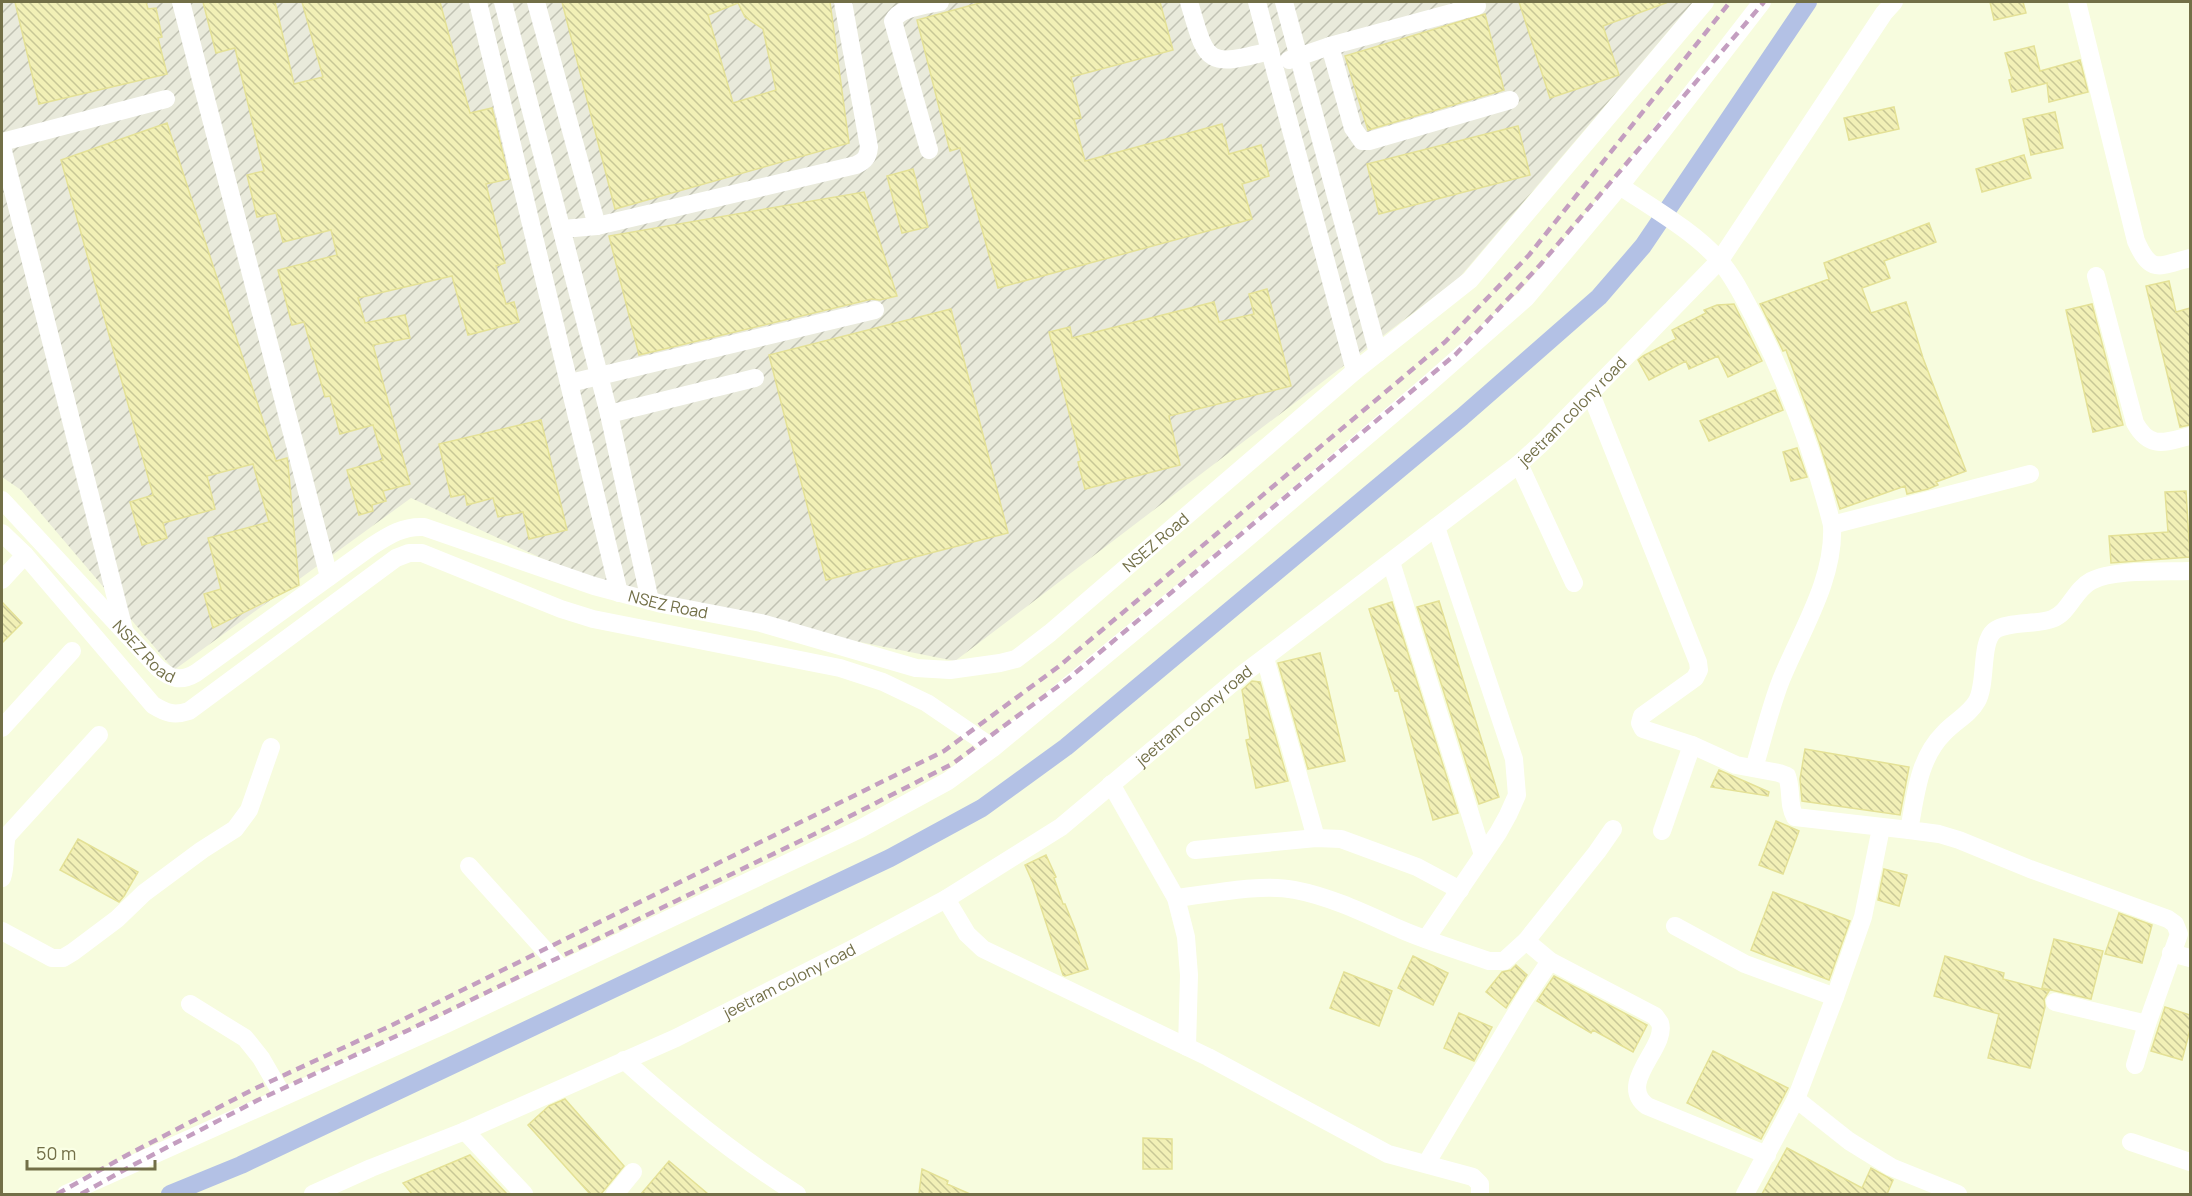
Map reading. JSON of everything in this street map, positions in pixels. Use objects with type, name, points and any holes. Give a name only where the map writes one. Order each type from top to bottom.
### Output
[{"type":"street","points":[[181,2],[329,577]]},
{"type":"street","points":[[478,2],[619,593]]},
{"type":"street","points":[[503,2],[600,376],[650,601]]},
{"type":"street","points":[[536,2],[597,226]]},
{"type":"street","points":[[563,229],[597,226],[863,162],[868,156],[869,147],[843,2]]},
{"type":"street","points":[[928,150],[893,21],[897,14],[904,11],[940,2]]},
{"type":"street","points":[[1189,2],[1200,40],[1206,52],[1215,59],[1225,60],[1298,56],[1477,6]]},
{"type":"street","points":[[1257,2],[1355,371]]},
{"type":"street","points":[[1284,2],[1378,353]]},
{"type":"street","name":"NSEZ Road","points":[[2,500],[165,674],[174,679],[186,679],[329,577],[397,531],[411,526],[424,527],[529,565],[619,593],[761,623],[916,668],[950,670],[1016,659],[1059,626],[1355,371],[1470,280],[1705,2]]},
{"type":"street","points":[[66,1194],[562,969],[860,830],[948,781],[993,748],[1240,544],[1526,298],[1626,190],[1762,2]]},
{"type":"street","name":"jeetram colony road","points":[[313,1194],[371,1168],[465,1131],[676,1038],[946,899],[1061,826],[1265,658],[1519,464],[1591,394],[1719,260],[1884,13],[1894,2]]},
{"type":"street","points":[[2076,2],[2136,241],[2144,258],[2153,265],[2163,265],[2190,258]]},
{"type":"street","points":[[1330,46],[1353,128],[1362,141],[1369,141],[1510,100]]},
{"type":"street","points":[[2,142],[166,99]]},
{"type":"street","points":[[2,147],[125,632]]},
{"type":"street","points":[[1626,190],[1700,242],[1719,260],[1742,294],[1779,367],[1824,494],[1832,525],[1833,544],[1820,590],[1780,683],[1754,768]]},
{"type":"street","points":[[2096,276],[2135,423],[2141,434],[2152,442],[2162,443],[2190,436]]},
{"type":"street","points":[[570,383],[875,310]]},
{"type":"street","points":[[609,414],[755,378]]},
{"type":"street","points":[[1591,394],[1700,670],[1695,678],[1642,716],[1640,723],[1643,729],[1692,745],[1736,765],[1779,773],[1787,777],[1790,784],[1791,811],[1795,817],[1939,834],[2168,919],[2175,924],[2179,934],[2134,1065]]},
{"type":"street","points":[[1519,464],[1574,584]]},
{"type":"street","points":[[1832,525],[2030,474]]},
{"type":"street","points":[[1426,939],[1498,833],[1516,795],[1514,759],[1436,527]]},
{"type":"street","points":[[2,533],[25,555],[153,705],[176,715],[189,711],[396,558],[416,553],[592,619],[840,668],[883,682],[927,703],[993,748]]},
{"type":"street","points":[[2,580],[25,555]]},
{"type":"street","points":[[1391,562],[1483,855]]},
{"type":"street","points":[[1909,830],[1919,776],[1931,748],[1944,732],[1977,702],[1983,684],[1988,641],[1993,632],[2001,627],[2053,619],[2062,614],[2080,590],[2090,582],[2101,578],[2119,574],[2190,571]]},
{"type":"street","points":[[2,728],[72,651]]},
{"type":"street","points":[[1265,658],[1316,838]]},
{"type":"street","points":[[2,878],[6,863],[4,846],[7,836],[99,735]]},
{"type":"street","points":[[1662,831],[1692,745]]},
{"type":"street","points":[[2,931],[52,957],[63,958],[73,952],[117,919],[144,893],[202,850],[235,829],[249,810],[271,747]]},
{"type":"street","points":[[1111,784],[1176,898],[1186,937],[1187,1047]]},
{"type":"street","points":[[1745,1194],[1796,1099],[1835,997],[1863,918],[1881,828]]},
{"type":"street","points":[[1176,898],[1258,889],[1294,890],[1320,897],[1489,961],[1504,961],[1526,941],[1597,852],[1612,829]]},
{"type":"street","points":[[1195,850],[1316,838],[1341,839],[1417,867],[1460,890]]},
{"type":"street","points":[[469,866],[562,969]]},
{"type":"street","points":[[946,899],[967,934],[983,949],[1187,1047],[1388,1154],[1473,1177],[1480,1184],[1480,1194]]},
{"type":"street","points":[[1675,926],[1745,964],[1835,997]]},
{"type":"street","points":[[1526,941],[1550,961],[1655,1016],[1660,1023],[1660,1033],[1638,1082],[1636,1092],[1639,1100],[1647,1106],[1767,1155]]},
{"type":"street","points":[[2172,953],[2190,958]]},
{"type":"street","points":[[1426,1164],[1524,1000],[1550,961]]},
{"type":"street","points":[[2055,1002],[2147,1024]]},
{"type":"street","points":[[190,1004],[245,1038],[261,1058],[283,1096]]},
{"type":"street","points":[[624,1060],[679,1110],[768,1176],[797,1194]]},
{"type":"street","points":[[1796,1099],[1849,1141],[1891,1167],[1958,1194]]},
{"type":"street","points":[[465,1131],[524,1194]]},
{"type":"street","points":[[2131,1142],[2190,1162]]},
{"type":"street","points":[[615,1194],[633,1172]]},
{"type":"shaded area","points":[[2,2],[1693,2],[1459,278],[955,661],[760,622],[587,579],[411,498],[174,670],[21,490],[2,477]]},
{"type":"building","points":[[15,2],[146,2],[148,9],[156,8],[162,37],[158,38],[167,74],[39,104]]},
{"type":"building","points":[[203,2],[275,2],[294,84],[323,77],[302,2],[440,2],[470,113],[492,108],[509,179],[486,184],[505,263],[496,266],[506,304],[514,302],[519,322],[468,335],[452,276],[358,298],[365,323],[405,315],[410,338],[373,345],[410,484],[383,491],[386,501],[372,505],[373,511],[359,515],[347,470],[383,460],[373,425],[340,434],[330,396],[325,397],[304,322],[292,325],[278,270],[337,255],[331,230],[283,242],[276,213],[257,217],[247,175],[264,171],[235,48],[216,53]]},
{"type":"building","points":[[562,2],[830,2],[849,143],[615,209]],"holes":[[[738,3],[745,17],[763,29],[776,90],[733,103],[708,15]]]},
{"type":"building","points":[[983,2],[1160,2],[1173,50],[1071,77],[1081,118],[1074,119],[1085,161],[1222,124],[1229,154],[1261,145],[1269,176],[1242,184],[1252,219],[998,288],[960,148],[950,151],[917,20]]},
{"type":"building","points":[[1519,2],[1666,3],[1603,26],[1619,75],[1550,98]]},
{"type":"building","points":[[1990,2],[2023,2],[2026,13],[1994,20]]},
{"type":"building","points":[[1485,14],[1504,90],[1368,130],[1345,56]]},
{"type":"building","points":[[2034,46],[2040,71],[2080,60],[2088,92],[2049,102],[2047,83],[2012,92],[2009,80],[2012,79],[2005,53]]},
{"type":"building","points":[[1894,107],[1899,129],[1849,140],[1844,118]]},
{"type":"building","points":[[2055,112],[2063,148],[2031,155],[2023,119]]},
{"type":"building","points":[[167,123],[276,461],[287,458],[288,464],[299,585],[213,628],[204,594],[221,589],[208,538],[269,522],[253,464],[207,476],[215,509],[163,523],[167,538],[142,545],[130,502],[153,495],[61,160]]},
{"type":"building","points":[[1518,126],[1530,175],[1379,214],[1367,164]]},
{"type":"building","points":[[2024,155],[2031,178],[1982,192],[1976,169]]},
{"type":"building","points":[[913,169],[928,227],[902,233],[887,176]]},
{"type":"building","points":[[864,192],[897,296],[880,300],[872,299],[639,355],[609,236]]},
{"type":"building","points":[[1929,223],[1936,242],[1884,261],[1890,278],[1862,288],[1871,313],[1906,302],[1923,358],[1966,471],[1936,482],[1938,485],[1928,489],[1907,494],[1905,486],[1840,509],[1786,350],[1783,351],[1760,304],[1829,279],[1824,263]]},
{"type":"building","points":[[2169,281],[2176,312],[2190,308],[2190,425],[2180,427],[2146,286]]},
{"type":"building","points":[[1267,289],[1291,386],[1169,416],[1180,465],[1085,489],[1078,462],[1081,461],[1049,332],[1070,327],[1072,338],[1214,302],[1219,322],[1254,314],[1249,294]]},
{"type":"building","points":[[1734,304],[1762,361],[1728,377],[1718,356],[1689,369],[1686,361],[1649,380],[1638,360],[1676,339],[1672,330],[1706,313],[1704,310],[1717,305]]},
{"type":"building","points":[[2092,304],[2123,425],[2093,432],[2066,310]]},
{"type":"building","points":[[951,309],[1008,533],[826,580],[769,355]]},
{"type":"building","points":[[1775,390],[1783,410],[1709,441],[1700,421]]},
{"type":"building","points":[[541,420],[567,530],[529,539],[523,512],[498,517],[493,498],[467,505],[465,494],[451,497],[439,444]]},
{"type":"building","points":[[1797,448],[1807,477],[1791,481],[1783,452]]},
{"type":"building","points":[[2186,491],[2190,557],[2111,563],[2109,536],[2168,532],[2165,492]]},
{"type":"building","points":[[1439,601],[1499,797],[1479,804],[1417,607]]},
{"type":"building","points":[[2,602],[22,623],[2,643]]},
{"type":"building","points":[[1392,602],[1458,813],[1433,820],[1398,690],[1395,691],[1369,609]]},
{"type":"building","points":[[1320,653],[1345,761],[1308,769],[1278,663]]},
{"type":"building","points":[[1252,681],[1260,682],[1288,781],[1256,788],[1246,740],[1250,739],[1242,690]]},
{"type":"building","points":[[1805,749],[1909,767],[1900,815],[1802,801],[1800,779]]},
{"type":"building","points":[[1719,770],[1769,792],[1768,796],[1711,787]]},
{"type":"building","points":[[1776,821],[1799,831],[1783,874],[1759,865]]},
{"type":"building","points":[[78,839],[138,872],[119,902],[60,870]]},
{"type":"building","points":[[1046,855],[1088,969],[1065,976],[1025,865]]},
{"type":"building","points":[[1884,869],[1907,875],[1899,906],[1878,900]]},
{"type":"building","points":[[1773,892],[1850,921],[1829,980],[1751,950]]},
{"type":"building","points":[[2119,913],[2152,925],[2142,963],[2105,954]]},
{"type":"building","points":[[2054,939],[2103,951],[2091,999],[2042,988]]},
{"type":"building","points":[[1413,956],[1448,973],[1433,1005],[1398,988]]},
{"type":"building","points":[[1945,956],[2004,973],[2003,979],[2049,991],[2044,999],[2045,1007],[2030,1068],[1988,1058],[1999,1014],[1934,996]]},
{"type":"building","points":[[1516,965],[1527,975],[1506,1008],[1486,992],[1502,972],[1511,970]]},
{"type":"building","points":[[1344,972],[1392,991],[1379,1026],[1330,1008]]},
{"type":"building","points":[[1554,976],[1647,1025],[1633,1052],[1593,1030],[1591,1033],[1537,1001]]},
{"type":"building","points":[[2165,1007],[2190,1015],[2190,1030],[2182,1060],[2151,1051]]},
{"type":"building","points":[[1459,1013],[1492,1027],[1474,1061],[1444,1048]]},
{"type":"building","points":[[1713,1051],[1788,1088],[1761,1139],[1687,1103]]},
{"type":"building","points":[[565,1099],[624,1166],[601,1194],[590,1194],[528,1125],[549,1106]]},
{"type":"building","points":[[1143,1138],[1172,1139],[1172,1169],[1143,1169]]},
{"type":"building","points":[[1787,1148],[1862,1188],[1871,1168],[1893,1180],[1887,1194],[1762,1194]]},
{"type":"building","points":[[470,1155],[507,1194],[412,1194],[403,1183]]},
{"type":"building","points":[[669,1161],[708,1194],[641,1194]]},
{"type":"building","points":[[922,1169],[948,1181],[947,1184],[970,1194],[919,1194]]},
{"type":"waterway","points":[[170,1194],[241,1165],[890,858],[982,808],[1066,747],[1462,417],[1599,297],[1643,246],[1808,2]]},
{"type":"railway","points":[[57,1194],[254,1089],[388,1027],[944,751],[1058,667],[1445,342],[1529,255],[1730,2]]},
{"type":"railway","points":[[81,1194],[258,1100],[392,1038],[825,829],[952,764],[1068,679],[1456,354],[1540,265],[1764,2]]}]
